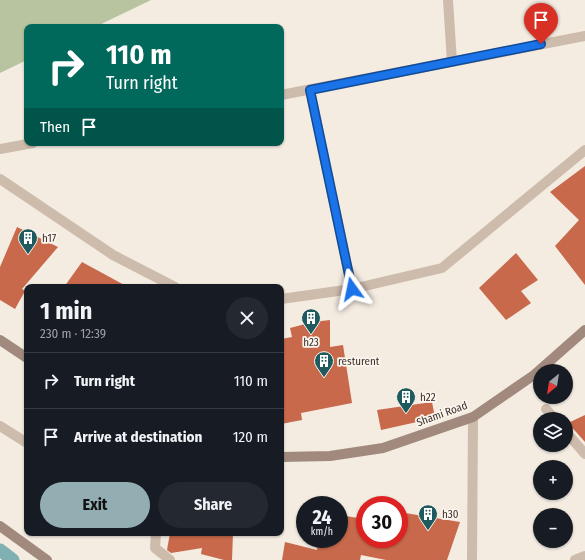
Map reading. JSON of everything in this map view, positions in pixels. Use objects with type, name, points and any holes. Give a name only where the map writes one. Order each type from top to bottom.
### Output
[{"type":"street","points":[[448,0],[452,62]]},
{"type":"street","points":[[284,94],[585,36]]},
{"type":"street","points":[[310,90],[352,289]]},
{"type":"street","points":[[0,149],[24,145]]},
{"type":"street","points":[[284,299],[352,289],[442,268],[585,150]]},
{"type":"street","points":[[0,179],[113,255],[169,284]]},
{"type":"street","name":"Shami Road","points":[[284,456],[330,456],[383,448],[473,417],[534,375],[585,330]]},
{"type":"street","points":[[0,340],[24,356]]},
{"type":"street","points":[[546,409],[549,412]]},
{"type":"street","points":[[472,560],[473,417]]},
{"type":"street","points":[[0,426],[24,441]]},
{"type":"street","points":[[573,439],[584,449]]},
{"type":"street","points":[[0,526],[47,560]]},
{"type":"street","points":[[156,536],[155,548],[170,560]]},
{"type":"street","points":[[575,560],[585,556]]},
{"type":"green space","points":[[0,0],[151,0],[101,24],[24,24],[24,61],[0,73]]},
{"type":"building","points":[[585,166],[585,285],[555,246],[579,220],[550,192]]},
{"type":"building","name":"h17","points":[[17,227],[58,247],[26,284],[24,284],[22,289],[24,293],[15,309],[0,300],[0,267]]},
{"type":"building","points":[[516,253],[538,280],[521,291],[531,303],[506,320],[479,288]]},
{"type":"building","points":[[82,262],[122,284],[66,284]]},
{"type":"building","points":[[330,320],[330,347],[343,345],[352,403],[301,413],[302,420],[284,423],[284,338],[292,337],[290,328],[313,322]]},
{"type":"building","name":"h22","points":[[432,402],[435,418],[381,430],[377,410]]},
{"type":"building","points":[[585,415],[585,442],[573,429],[573,421]]},
{"type":"building","name":"h30","points":[[408,513],[460,522],[447,560],[386,560],[361,555],[360,560],[282,560],[285,542],[296,545],[296,548],[309,548],[317,550],[317,548],[348,548],[348,516],[356,518],[356,548],[408,548]]},
{"type":"building","points":[[169,536],[233,536],[232,560],[224,560],[201,554],[202,548],[171,553],[167,550]]},
{"type":"waterway","points":[[0,550],[13,560]]},
{"type":"place","name":"h17","points":[[28,255]]},
{"type":"place","name":"h23","points":[[311,335]]},
{"type":"place","name":"resturent","points":[[324,378]]},
{"type":"place","name":"h22","points":[[406,414]]},
{"type":"place","name":"h30","points":[[428,531]]},
{"type":"route","points":[[352,289],[310,90],[541,44]]}]
